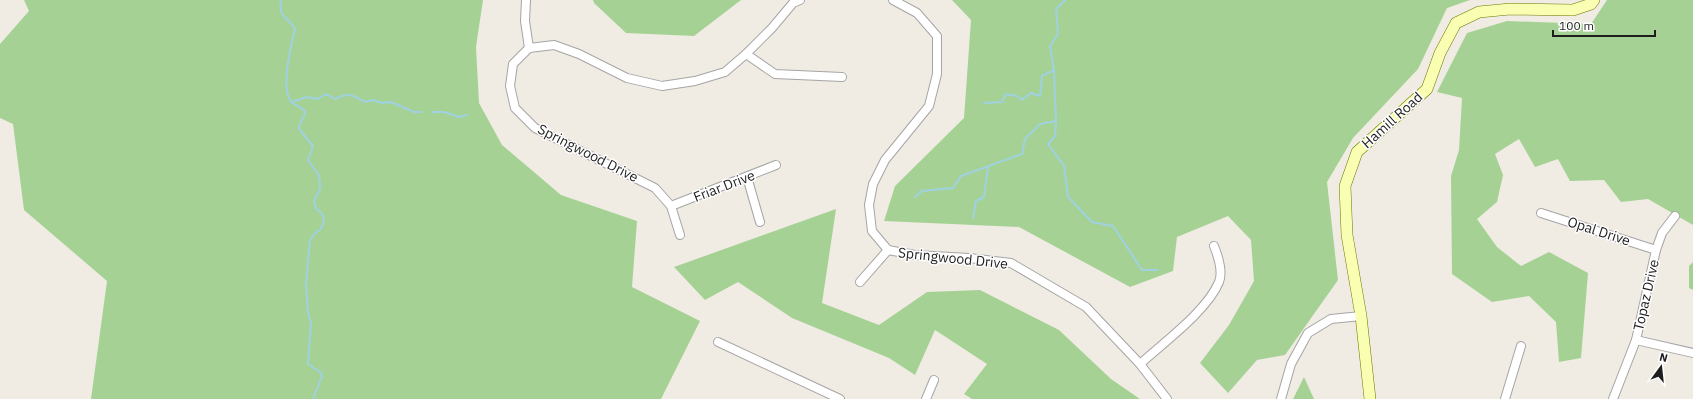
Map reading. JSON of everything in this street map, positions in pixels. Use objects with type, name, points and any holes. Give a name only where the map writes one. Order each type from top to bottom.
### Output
[{"type":"street","points":[[526,0],[525,21],[529,48],[554,45],[579,54],[627,78],[662,86],[695,81],[724,72],[746,54],[772,28],[793,3],[800,0]]},
{"type":"street","name":"Springwood Drive","points":[[893,0],[917,13],[937,36],[937,74],[929,106],[885,160],[873,184],[869,205],[872,231],[888,250],[915,255],[968,258],[1011,263],[1086,307],[1140,364],[1167,399]]},
{"type":"street","name":"Hamill Road","points":[[1370,399],[1360,316],[1347,235],[1345,186],[1357,152],[1427,89],[1440,53],[1456,23],[1479,12],[1510,9],[1573,10],[1591,4],[1594,0]]},
{"type":"street","name":"Springwood Drive","points":[[529,48],[513,64],[510,86],[515,108],[535,128],[655,188],[671,206],[680,235]]},
{"type":"street","points":[[746,54],[774,74],[842,77]]},
{"type":"street","name":"Friar Drive","points":[[671,206],[776,165]]},
{"type":"street","points":[[747,177],[760,222]]},
{"type":"street","name":"Opal Drive","points":[[1541,213],[1656,250]]},
{"type":"street","name":"Topaz Drive","points":[[1613,399],[1636,340],[1656,250],[1662,233],[1676,216]]},
{"type":"street","points":[[1140,364],[1186,323],[1208,300],[1219,281],[1219,259],[1214,246]]},
{"type":"street","points":[[860,282],[888,250]]},
{"type":"street","points":[[1281,399],[1291,364],[1308,333],[1331,319],[1360,316]]},
{"type":"street","points":[[1636,340],[1693,353]]},
{"type":"street","points":[[718,342],[840,399]]},
{"type":"street","points":[[1505,399],[1521,346]]},
{"type":"street","points":[[926,399],[934,380]]},
{"type":"green space","points":[[24,0],[483,0],[476,47],[479,103],[502,145],[561,195],[637,221],[632,287],[700,321],[661,399],[91,399],[107,281],[24,210],[13,124],[0,118],[0,44],[29,11]]},
{"type":"green space","points":[[593,0],[741,0],[694,36],[626,33],[594,3]]},
{"type":"green space","points":[[952,0],[1470,0],[1447,8],[1418,69],[1353,138],[1327,182],[1338,280],[1285,355],[1257,360],[1228,393],[1200,363],[1229,325],[1254,281],[1251,240],[1228,216],[1177,237],[1173,271],[1130,287],[1019,227],[884,221],[895,186],[964,118],[971,20]]},
{"type":"green space","points":[[1607,0],[1693,0],[1693,225],[1648,199],[1621,202],[1604,180],[1570,181],[1558,159],[1535,167],[1519,139],[1495,154],[1503,175],[1497,202],[1477,219],[1497,247],[1521,266],[1549,252],[1588,273],[1581,358],[1559,362],[1556,322],[1529,296],[1492,302],[1452,274],[1451,176],[1459,150],[1462,98],[1437,92],[1467,33],[1507,21],[1591,24]]},
{"type":"green space","points":[[836,209],[822,303],[879,325],[927,292],[980,290],[1059,330],[1111,379],[1140,399],[972,399],[964,394],[987,364],[935,330],[915,375],[889,358],[792,318],[738,282],[705,300],[674,267]]},
{"type":"green space","points":[[1693,262],[1693,290],[1689,288],[1689,266]]},
{"type":"green space","points":[[1304,377],[1314,399],[1293,399]]},
{"type":"waterway","points":[[281,0],[280,6],[282,14],[295,29],[288,65],[286,85],[287,94],[291,102],[305,111],[299,129],[313,146],[308,160],[319,175],[320,189],[314,201],[316,208],[323,215],[324,222],[320,230],[315,233],[310,240],[306,284],[308,312],[311,324],[308,364],[320,372],[322,376],[313,399]]},
{"type":"waterway","points":[[915,197],[922,191],[953,188],[961,176],[1022,154],[1025,139],[1040,124],[1056,121],[1054,70],[1050,46],[1058,34],[1056,9],[1065,0]]},
{"type":"waterway","points":[[984,103],[1002,102],[1006,94],[1017,96],[1022,100],[1031,93],[1040,96],[1042,76],[1054,70]]},
{"type":"waterway","points":[[292,103],[308,97],[318,99],[326,94],[335,99],[351,95],[365,102],[373,100],[382,103],[391,102],[414,112],[422,112]]},
{"type":"waterway","points":[[432,112],[444,112],[459,117],[467,115]]},
{"type":"waterway","points":[[1056,121],[1055,136],[1048,144],[1064,166],[1068,197],[1092,222],[1113,226],[1142,270],[1158,270]]},
{"type":"waterway","points":[[973,218],[976,201],[984,197],[988,167]]}]
